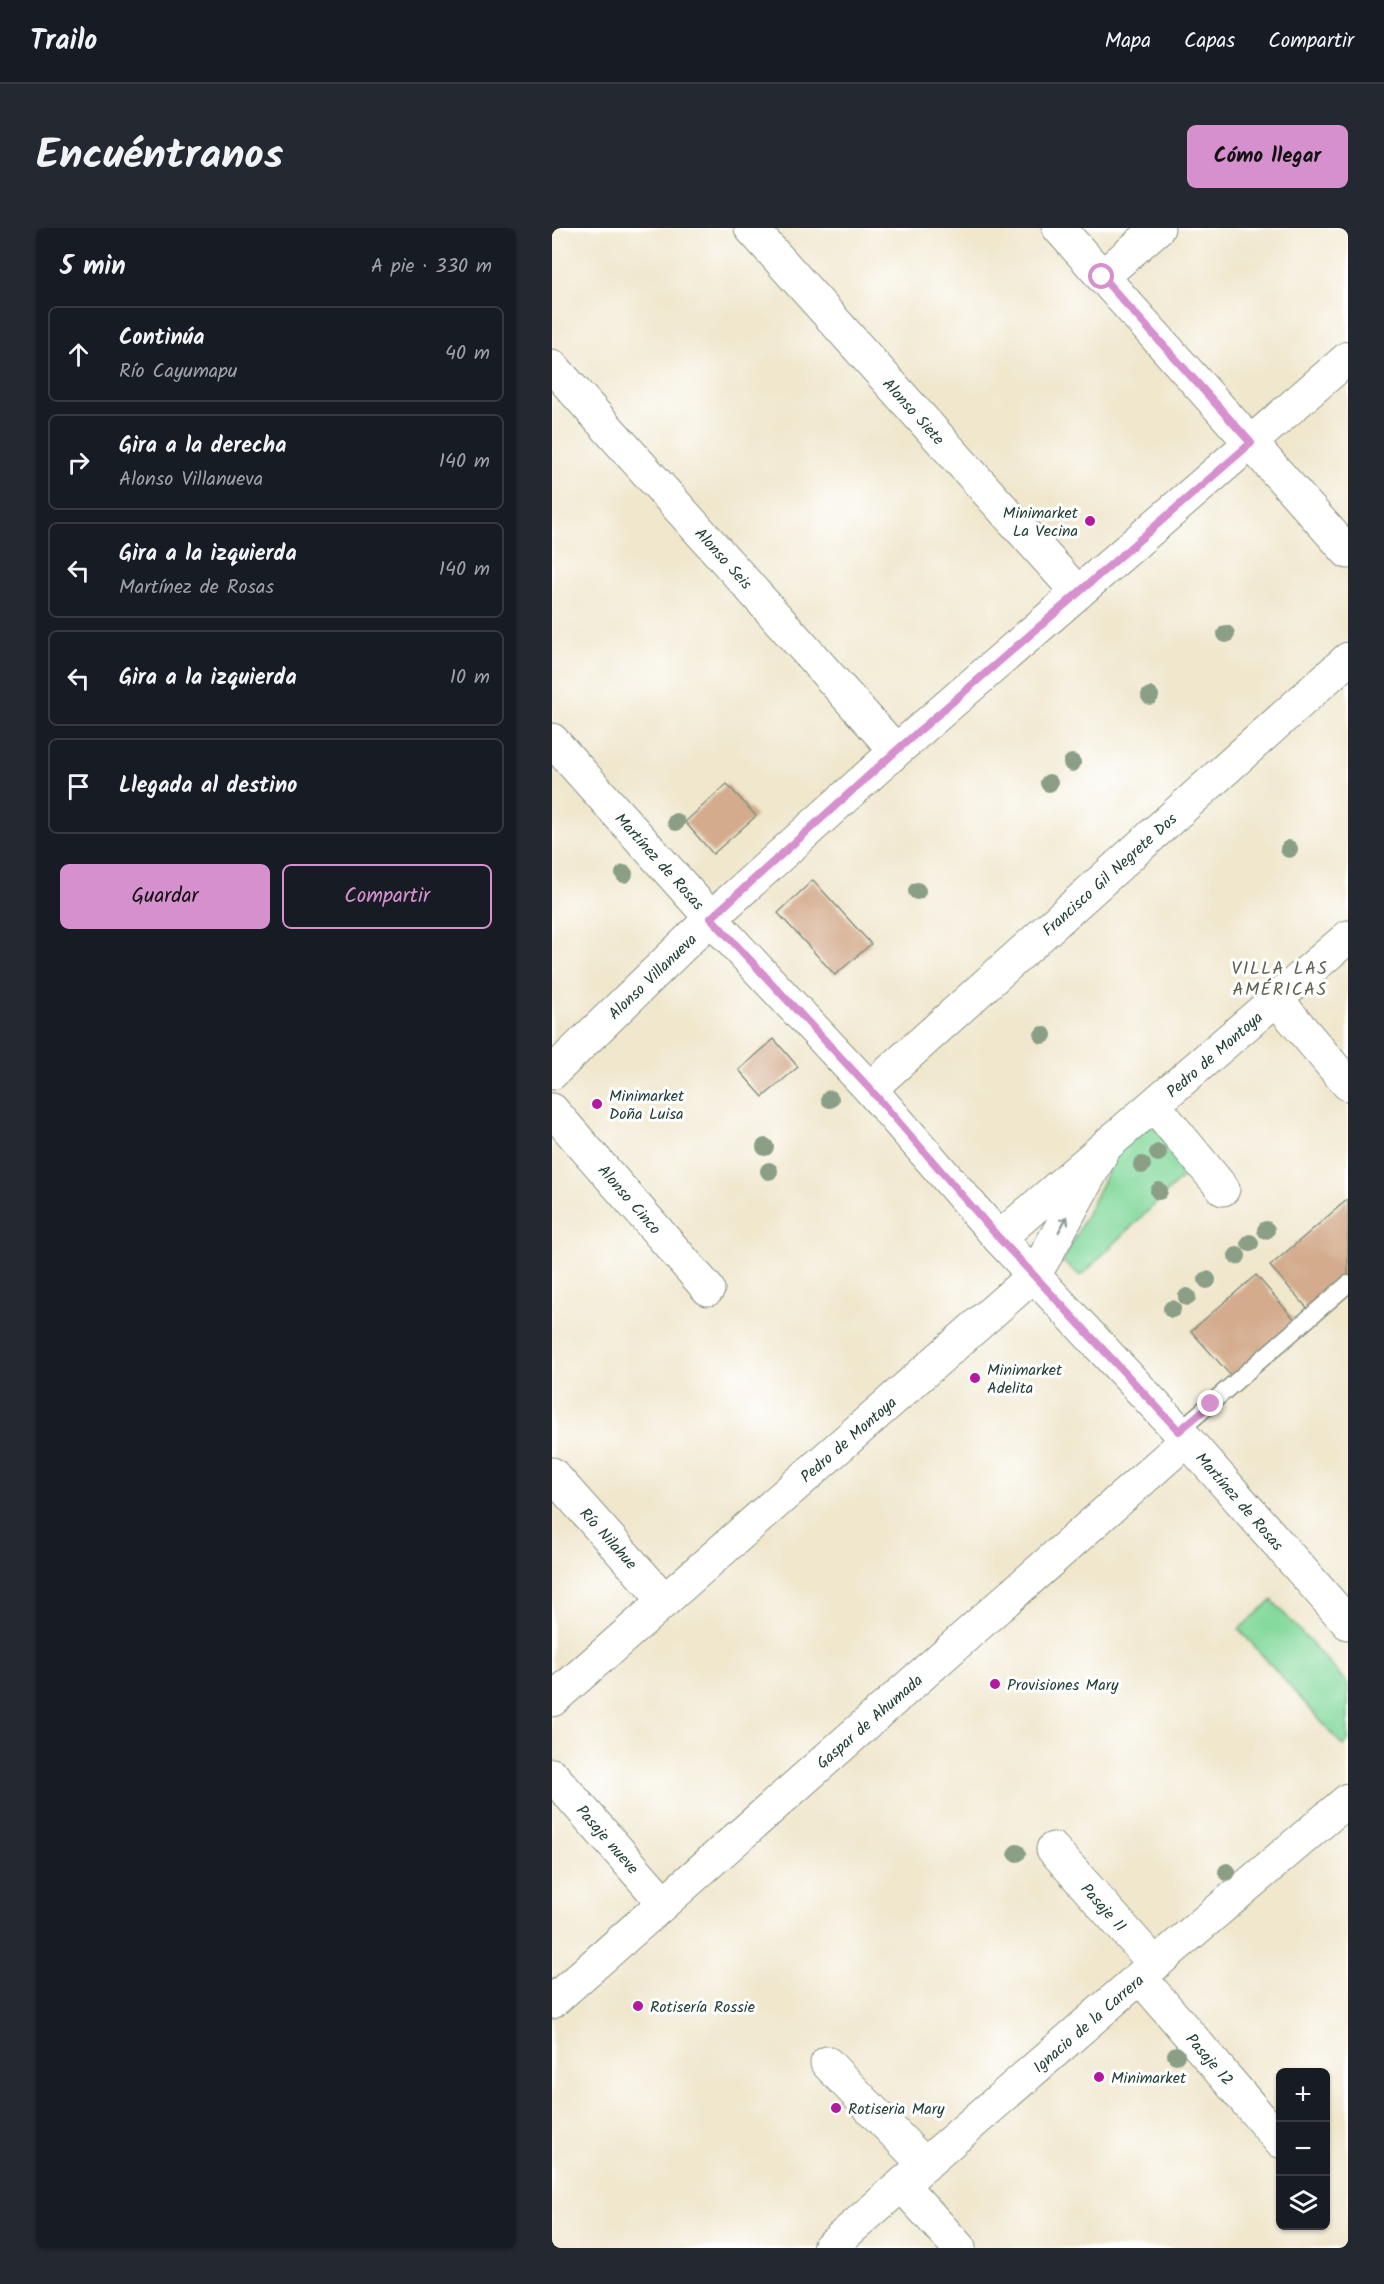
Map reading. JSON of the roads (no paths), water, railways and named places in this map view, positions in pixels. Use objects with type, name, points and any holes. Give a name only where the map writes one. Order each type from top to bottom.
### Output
[{"type":"street","name":"Alonso Siete","points":[[751,228],[1078,593]]},
{"type":"street","points":[[1059,228],[1348,552]]},
{"type":"street","points":[[1102,277],[1158,228]]},
{"type":"street","name":"Alonso Villanueva","points":[[552,1073],[711,918],[896,751],[1348,358]]},
{"type":"street","name":"Alonso Seis","points":[[552,366],[896,751]]},
{"type":"street","name":"Francisco Gil Negrete Dos","points":[[870,1089],[1348,659]]},
{"type":"street","name":"Martínez de Rosas","points":[[552,740],[711,918],[870,1089],[999,1238],[1343,1609]]},
{"type":"street","name":"Pedro de Montoya","points":[[999,1238],[1348,937]]},
{"type":"street","points":[[1277,1000],[1348,1084]]},
{"type":"street","points":[[1154,1105],[1223,1189]]},
{"type":"street","name":"Alonso Cinco","points":[[552,1110],[708,1289]]},
{"type":"street","name":"Pedro de Montoya","points":[[552,1700],[1034,1275],[1105,1147]]},
{"type":"street","name":"Gaspar de Ahumada","points":[[552,2002],[1183,1435]]},
{"type":"street","name":"Río Nilahue","points":[[552,1474],[665,1601]]},
{"type":"street","name":"Pasaje nueve","points":[[552,1775],[664,1903]]},
{"type":"street","name":"Ignacio de la Carrera","points":[[829,2248],[1148,1970],[1348,1800]]},
{"type":"street","name":"Pasaje 11","points":[[1053,1850],[1148,1970]]},
{"type":"street","name":"Pasaje 12","points":[[1148,1970],[1276,2135]]},
{"type":"street","points":[[828,2063],[914,2175],[959,2248]]},
{"type":"lane","points":[[1183,1435],[1348,1284]]},
{"type":"place","name":"Minimarket La Vecina","points":[[1090,521]]},
{"type":"place","name":"Minimarket Doña Luisa","points":[[597,1104]]},
{"type":"place","name":"Minimarket Adelita","points":[[975,1378]]},
{"type":"place","name":"Provisiones Mary","points":[[995,1684]]},
{"type":"place","name":"Rotisería Rossie","points":[[638,2006]]},
{"type":"place","name":"Minimarket","points":[[1099,2077]]},
{"type":"place","name":"Rotiseria Mary","points":[[836,2108]]},
{"type":"district","name":"VILLA LAS AMÉRICAS","points":[[1280,978]]}]
